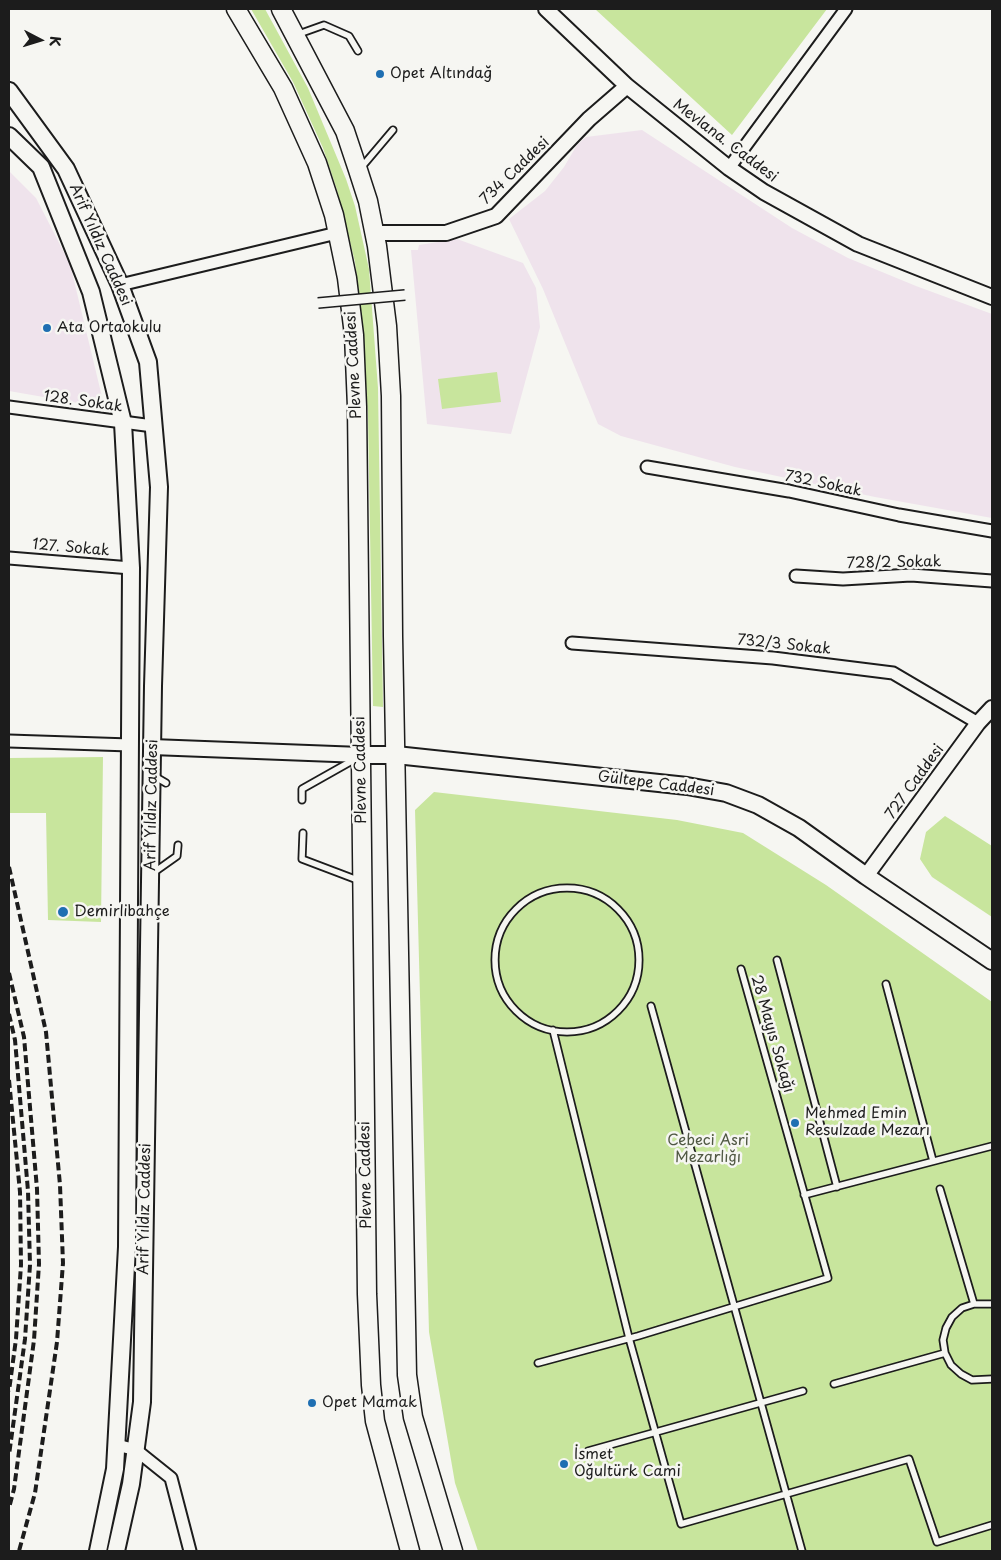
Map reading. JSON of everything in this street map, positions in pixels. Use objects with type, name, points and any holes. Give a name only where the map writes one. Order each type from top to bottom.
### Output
[{"type":"main road","name":"Plevne Caddesi","points":[[236,9],[283,88],[317,163],[338,233],[347,278],[354,335],[357,398],[367,1294],[371,1385],[375,1421],[410,1551]]},
{"type":"main road","points":[[281,9],[345,131],[368,201],[375,232],[387,326],[391,396],[407,1375],[413,1417],[453,1551]]},
{"type":"main road","name":"Arif Yıldız Caddesi","points":[[9,92],[66,169],[120,285],[148,362],[159,487],[152,747],[142,1402],[131,1484],[116,1551]]},
{"type":"main road","name":"Arif Yıldız Caddesi","points":[[12,141],[41,167],[91,292],[124,423],[132,568],[126,1247],[115,1470],[98,1551]]},
{"type":"main road","name":"Gültepe Caddesi","points":[[360,756],[396,755],[687,786],[726,793],[778,815],[992,961]]},
{"type":"street","name":"Mevlana. Caddesi","points":[[546,9],[626,86],[729,168],[764,192],[858,244],[992,297]]},
{"type":"street","points":[[729,168],[846,9]]},
{"type":"street","name":"734 Caddesi","points":[[375,232],[446,232],[496,216],[589,120],[626,86]]},
{"type":"street","points":[[120,285],[338,233]]},
{"type":"street","points":[[318,303],[405,295]]},
{"type":"street","name":"128. Sokak","points":[[9,407],[153,426]]},
{"type":"street","name":"732 Sokak","points":[[647,467],[789,491],[899,515],[992,531]]},
{"type":"street","name":"127. Sokak","points":[[9,558],[132,568]]},
{"type":"street","name":"728/2 Sokak","points":[[796,576],[843,579],[911,575],[992,581]]},
{"type":"street","name":"732/3 Sokak","points":[[572,643],[773,658],[893,673],[978,723]]},
{"type":"street","name":"727 Caddesi","points":[[866,876],[978,723],[992,708]]},
{"type":"street","points":[[9,741],[130,745]]},
{"type":"street","points":[[152,747],[360,756]]},
{"type":"street","points":[[117,1445],[136,1450],[172,1478],[190,1551]]},
{"type":"lane","points":[[296,35],[324,25],[350,36],[358,52]]},
{"type":"lane","points":[[358,170],[393,130]]},
{"type":"lane","points":[[302,800],[302,789],[360,756]]},
{"type":"lane","points":[[152,775],[166,783]]},
{"type":"lane","points":[[303,833],[302,859],[362,882]]},
{"type":"lane","points":[[151,875],[177,856],[178,845]]},
{"type":"lane","points":[[556,888],[581,888],[604,897],[622,913],[635,934],[639,959],[635,984],[623,1005],[605,1022],[583,1030],[553,1030],[538,1027],[518,1014],[504,996],[496,974],[494,951],[501,929],[514,910],[532,895],[556,888]]},
{"type":"lane","points":[[776,960],[837,1187]]},
{"type":"lane","name":"28 Mayıs Sokağı","points":[[734,1306],[828,1278],[741,969]]},
{"type":"lane","points":[[886,984],[932,1161]]},
{"type":"lane","points":[[651,1006],[802,1551]]},
{"type":"lane","points":[[553,1030],[630,1338],[681,1524],[909,1459],[937,1542],[992,1525]]},
{"type":"lane","points":[[804,1195],[992,1146]]},
{"type":"lane","points":[[940,1188],[974,1304]]},
{"type":"lane","points":[[992,1304],[974,1304],[962,1308],[949,1322],[943,1340],[945,1353],[951,1365],[960,1374],[972,1380],[992,1379]]},
{"type":"lane","points":[[538,1363],[630,1338],[734,1306]]},
{"type":"lane","points":[[834,1384],[945,1353]]},
{"type":"lane","points":[[588,1451],[803,1391]]},
{"type":"shaded area","points":[[642,130],[792,228],[848,258],[992,314],[992,518],[875,497],[735,467],[621,436],[598,424],[543,289],[509,219],[545,191],[564,167],[577,145],[586,137]]},
{"type":"shaded area","name":"Ata Ortaokulu","points":[[9,171],[36,198],[70,264],[103,401],[78,403],[9,391]]},
{"type":"shaded area","points":[[457,239],[523,263],[536,288],[540,327],[511,434],[427,424],[411,250],[418,250],[419,245]]},
{"type":"green space","points":[[251,9],[265,9],[308,88],[346,179],[355,206],[369,269],[378,388],[383,707],[373,706],[368,415],[361,310],[355,262],[337,190],[323,148],[293,82]]},
{"type":"green space","points":[[595,9],[827,9],[732,135]]},
{"type":"green space","points":[[497,372],[501,402],[442,409],[438,379]]},
{"type":"green space","points":[[103,757],[101,922],[48,920],[46,813],[9,813],[9,758]]},
{"type":"green space","name":"Cebeci Asri Mezarlığı","points":[[434,792],[677,820],[743,833],[826,885],[992,1002],[992,1551],[478,1551],[455,1483],[429,1332],[415,810]]},
{"type":"green space","points":[[945,816],[992,846],[992,917],[932,877],[920,859],[926,832]]},
{"type":"railway","points":[[9,867],[46,1032],[60,1185],[63,1263],[57,1342],[35,1493],[19,1551]]},
{"type":"railway","points":[[9,973],[24,1037],[37,1189],[39,1264],[34,1340],[14,1489],[9,1508]]},
{"type":"railway","points":[[9,1014],[15,1040],[28,1191],[30,1265],[25,1339],[9,1455]]},
{"type":"railway","points":[[9,1080],[20,1192],[21,1265],[16,1339],[9,1391]]},
{"type":"place","name":"Opet Altındağ","points":[[380,74]]},
{"type":"place","name":"Ata Ortaokulu","points":[[47,328]]},
{"type":"place","name":"Demirlibahçe","points":[[63,912]]},
{"type":"place","name":"Mehmed Emin Resulzade Mezarı","points":[[795,1123]]},
{"type":"place","name":"Opet Mamak","points":[[312,1403]]},
{"type":"place","name":"İsmet Oğultürk Cami","points":[[564,1464]]}]
